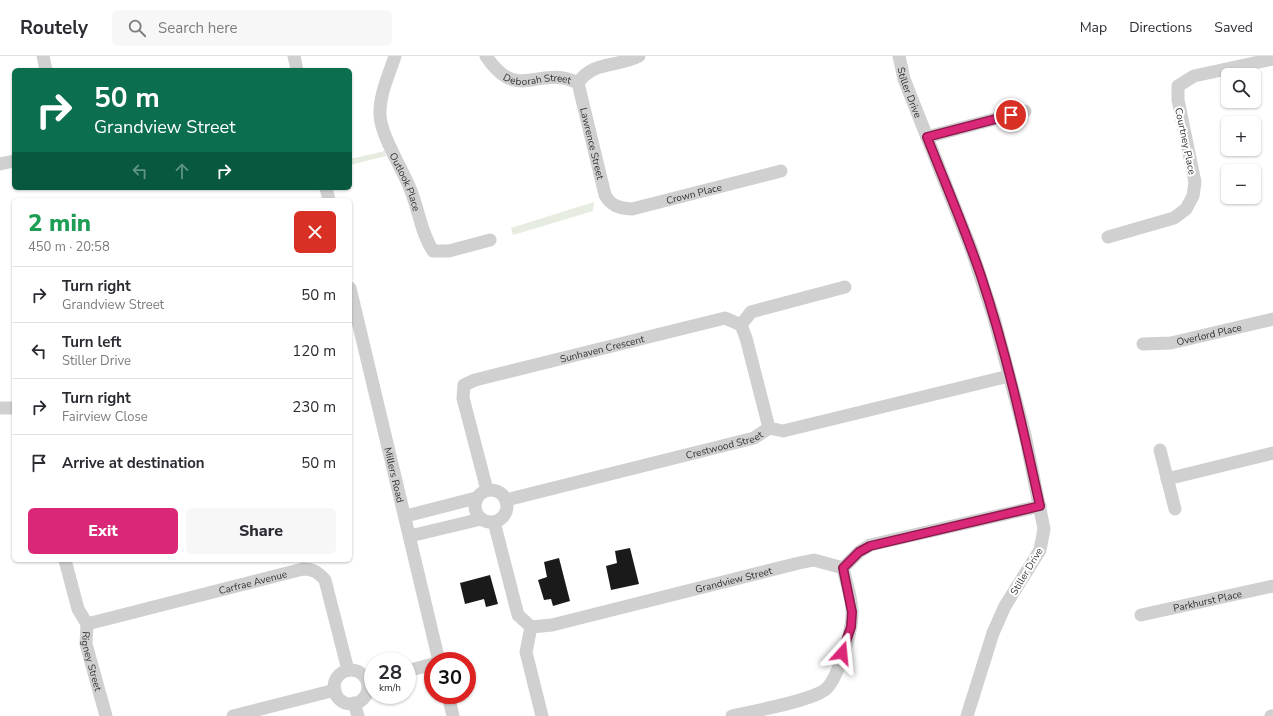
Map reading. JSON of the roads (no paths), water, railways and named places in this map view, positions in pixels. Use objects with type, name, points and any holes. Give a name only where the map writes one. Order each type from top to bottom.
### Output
[{"type":"street","points":[[43,56],[46,68]]},
{"type":"street","points":[[294,56],[297,68]]},
{"type":"street","name":"Outlook Place","points":[[395,56],[381,101],[380,116],[384,132],[411,190],[426,240],[433,251],[449,251],[490,240]]},
{"type":"street","name":"Deborah Street","points":[[486,56],[503,77],[519,82],[552,77],[567,78],[578,83],[584,74],[599,67],[633,59],[639,56]]},
{"type":"street","name":"Stiller Drive","points":[[899,56],[904,79],[978,270],[994,318],[1025,435],[1044,529],[1042,544],[1005,606],[993,633],[967,716]]},
{"type":"street","name":"Courtney Place","points":[[1108,237],[1174,218],[1186,209],[1193,196],[1195,182],[1178,100],[1178,86],[1194,76],[1273,59]]},
{"type":"street","name":"Lawrence Street","points":[[578,83],[605,195],[609,202]]},
{"type":"street","points":[[927,137],[1025,111]]},
{"type":"street","points":[[0,164],[12,161]]},
{"type":"street","name":"Crown Place","points":[[609,202],[619,208],[632,209],[781,171]]},
{"type":"street","points":[[769,428],[741,324],[751,312],[845,287]]},
{"type":"street","name":"Millers Road","points":[[352,304],[354,319],[406,516],[437,652]]},
{"type":"street","name":"Sunhaven Crescent","points":[[487,490],[463,398],[464,385],[475,380],[725,318],[741,324]]},
{"type":"street","name":"Overlord Place","points":[[1143,344],[1171,343],[1273,319]]},
{"type":"street","name":"Crestwood Street","points":[[506,500],[754,438],[769,428],[783,431],[1009,376]]},
{"type":"street","points":[[0,408],[12,408]]},
{"type":"street","points":[[1160,450],[1175,509]]},
{"type":"street","points":[[1167,479],[1273,452]]},
{"type":"street","points":[[406,516],[476,498],[487,490],[496,490],[506,500],[507,506],[504,516],[494,522],[481,519],[410,536]]},
{"type":"street","points":[[476,498],[475,509],[481,519]]},
{"type":"street","points":[[732,716],[813,696],[826,689],[834,679],[851,627],[852,612],[843,568],[859,552],[870,546],[1040,506]]},
{"type":"street","points":[[494,522],[518,615],[532,626],[526,652],[542,716]]},
{"type":"street","name":"Grandview Street","points":[[532,626],[552,625],[814,560],[843,568]]},
{"type":"street","name":"Rigney Street","points":[[66,562],[78,609],[87,624],[86,644],[106,716]]},
{"type":"street","name":"Carfrae Avenue","points":[[87,624],[303,569],[311,569],[319,573],[324,580],[348,670]]},
{"type":"street","name":"Parkhurst Place","points":[[1141,615],[1273,586]]},
{"type":"street","points":[[364,676],[359,672],[348,670],[339,675],[334,684],[335,690],[340,699],[349,703],[354,703],[364,697]]},
{"type":"street","points":[[233,716],[335,690]]},
{"type":"street","points":[[354,703],[358,716]]},
{"type":"street","points":[[450,704],[453,716]]}]
